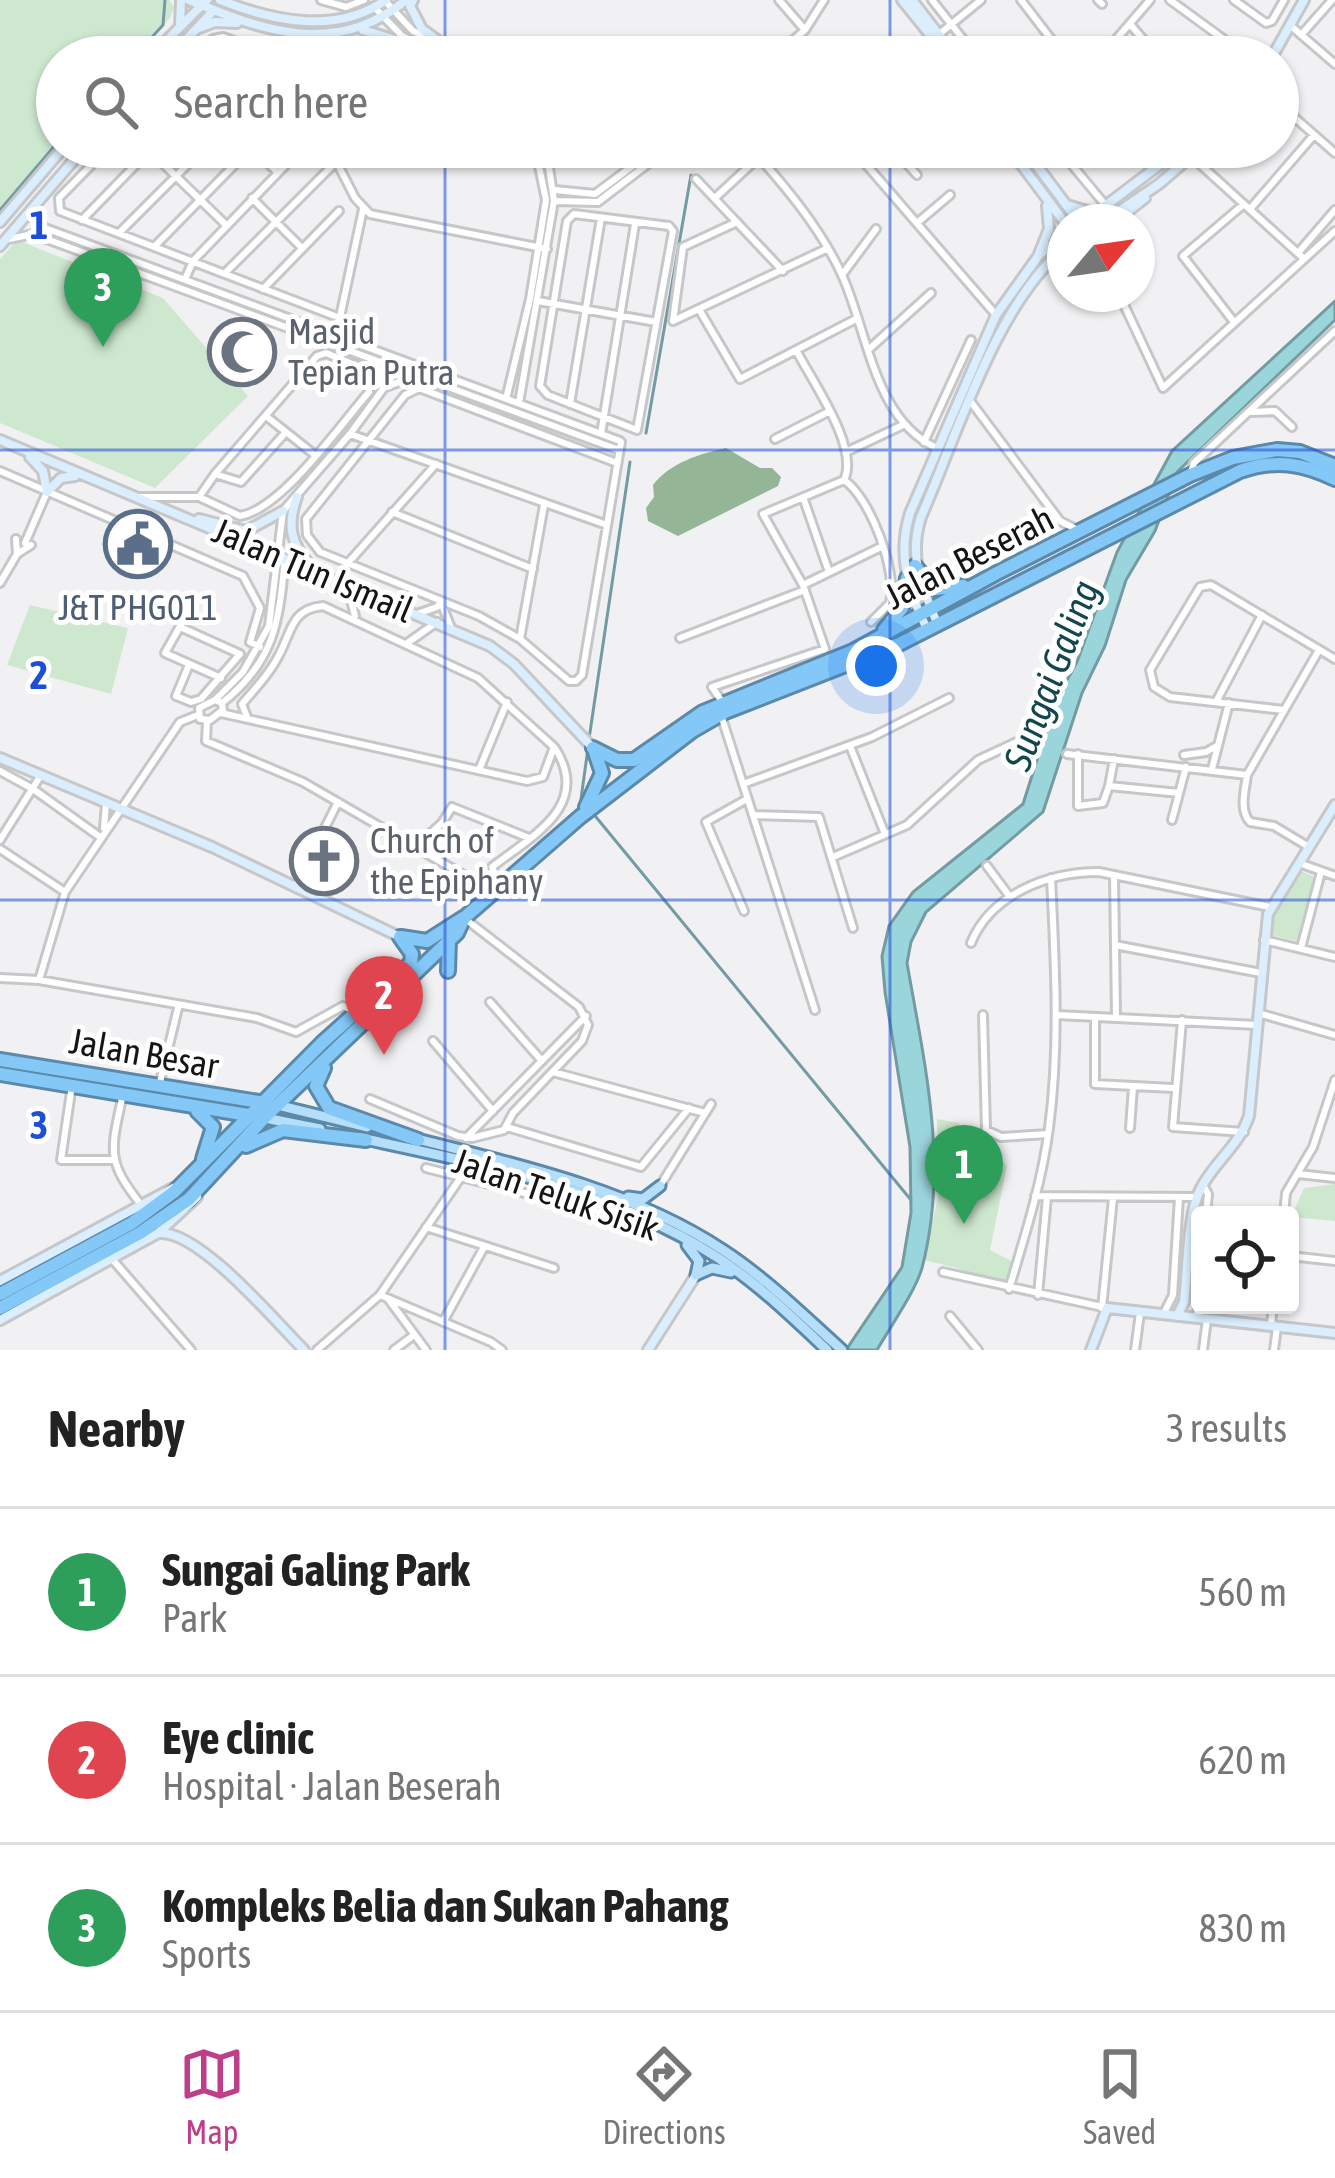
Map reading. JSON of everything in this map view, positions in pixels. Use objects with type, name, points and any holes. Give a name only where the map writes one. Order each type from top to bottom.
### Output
[{"type":"highway","name":"Jalan Beserah","points":[[592,746],[625,762],[687,721],[844,669],[982,581],[1184,478],[1233,458],[1277,450],[1300,452],[1335,466]]},
{"type":"highway","name":"Jalan Beserah","points":[[200,1166],[248,1115],[277,1106],[497,888],[580,817],[722,709],[983,598],[1262,463],[1298,464],[1335,479]]},
{"type":"highway","points":[[908,569],[944,591],[982,581]]},
{"type":"highway","points":[[853,651],[897,617],[907,595],[908,569]]},
{"type":"highway","points":[[580,817],[602,773],[592,746]]},
{"type":"highway","points":[[400,937],[427,941],[464,918]]},
{"type":"highway","name":"Jalan Beserah","points":[[263,1110],[322,1043],[407,966],[412,954],[400,937]]},
{"type":"highway","points":[[448,971],[449,940]]},
{"type":"highway","points":[[375,1008],[318,1077],[318,1092],[329,1108],[418,1140]]},
{"type":"highway","points":[[174,1089],[257,1092],[322,1043]]},
{"type":"highway","name":"Jalan Besar","points":[[0,1060],[159,1086],[263,1110]]},
{"type":"highway","name":"Jalan Besar","points":[[0,1077],[72,1084],[248,1115]]},
{"type":"highway","points":[[0,1308],[132,1223],[200,1166],[213,1127],[204,1114],[188,1106]]},
{"type":"highway","points":[[0,1294],[140,1233],[205,1186],[263,1110]]},
{"type":"highway","points":[[230,1159],[257,1139],[284,1130],[366,1140]]},
{"type":"main road","name":"Jalan Teluk Sisik","points":[[277,1106],[600,1191],[690,1230],[743,1264],[832,1348]]},
{"type":"main road","name":"Jalan Teluk Sisik","points":[[263,1110],[540,1182],[668,1231],[745,1278],[832,1348]]},
{"type":"main road","points":[[600,1191],[639,1200],[660,1186]]},
{"type":"main road","points":[[660,1186],[657,1204],[690,1230]]},
{"type":"main road","points":[[668,1231],[694,1253],[699,1268],[696,1275]]},
{"type":"main road","points":[[696,1275],[718,1268],[745,1278]]},
{"type":"street","points":[[179,27],[185,0],[205,3],[244,24]]},
{"type":"street","points":[[190,36],[221,0],[251,12],[331,21],[386,0],[413,32],[423,36]]},
{"type":"street","points":[[242,0],[251,12]]},
{"type":"street","points":[[321,0],[346,7],[364,0]]},
{"type":"street","points":[[195,31],[209,23],[306,34],[357,29],[409,0],[414,19],[433,36]]},
{"type":"street","points":[[779,0],[806,30]]},
{"type":"street","points":[[799,36],[824,0]]},
{"type":"street","points":[[902,0],[936,36]]},
{"type":"street","points":[[912,0],[936,36]]},
{"type":"street","points":[[932,0],[961,36]]},
{"type":"street","points":[[938,36],[981,0]]},
{"type":"street","points":[[1021,0],[1048,36]]},
{"type":"street","points":[[1119,36],[1150,0]]},
{"type":"street","points":[[1169,0],[1219,36]]},
{"type":"street","points":[[1234,0],[1266,23],[1284,0]]},
{"type":"street","points":[[1285,36],[1304,0]]},
{"type":"street","points":[[1301,35],[1332,0]]},
{"type":"street","points":[[170,36],[205,3]]},
{"type":"street","points":[[375,8],[405,36]]},
{"type":"street","points":[[1130,24],[1140,36]]},
{"type":"street","points":[[1291,26],[1335,64]]},
{"type":"street","points":[[357,29],[381,36]]},
{"type":"street","points":[[1299,122],[1335,153]]},
{"type":"street","points":[[1299,150],[1314,134]]},
{"type":"street","points":[[0,222],[46,168]]},
{"type":"street","points":[[2,244],[68,168]]},
{"type":"street","points":[[89,168],[57,202],[64,214],[340,318]]},
{"type":"street","points":[[82,220],[131,168]]},
{"type":"street","points":[[169,168],[226,225]]},
{"type":"street","points":[[119,233],[184,168]]},
{"type":"street","points":[[155,246],[232,168]]},
{"type":"street","points":[[273,168],[277,172]]},
{"type":"street","points":[[181,289],[193,261],[281,168]]},
{"type":"street","points":[[226,273],[330,168]]},
{"type":"street","points":[[341,168],[370,214],[543,248]]},
{"type":"street","points":[[543,168],[550,190]]},
{"type":"street","points":[[517,408],[538,301],[550,200],[547,168]]},
{"type":"street","points":[[550,190],[595,194],[630,168]]},
{"type":"street","points":[[550,200],[591,204],[644,168]]},
{"type":"street","points":[[715,198],[747,168]]},
{"type":"street","points":[[769,168],[789,190],[842,275],[868,350],[903,425],[939,448]]},
{"type":"street","points":[[869,168],[996,315]]},
{"type":"street","points":[[910,168],[916,175]]},
{"type":"street","points":[[1023,168],[1050,204]]},
{"type":"street","points":[[1038,168],[1065,204]]},
{"type":"street","points":[[1074,168],[1104,204]]},
{"type":"street","points":[[1111,204],[1158,168]]},
{"type":"street","points":[[1135,204],[1179,168]]},
{"type":"street","points":[[1204,168],[1300,255]]},
{"type":"street","points":[[1234,322],[1183,256],[1247,206],[1282,168]]},
{"type":"street","points":[[696,179],[783,271]]},
{"type":"street","points":[[1124,204],[1159,184]]},
{"type":"street","points":[[1039,256],[1050,220],[1041,193]]},
{"type":"street","points":[[917,223],[950,196]]},
{"type":"street","points":[[252,198],[302,248]]},
{"type":"street","points":[[588,216],[591,204]]},
{"type":"street","points":[[34,207],[45,228],[185,278],[369,358],[378,368],[383,389]]},
{"type":"street","points":[[331,355],[363,209]]},
{"type":"street","points":[[1127,312],[1162,388],[1300,255],[1335,209]]},
{"type":"street","points":[[263,289],[339,211]]},
{"type":"street","points":[[574,214],[588,216],[668,226],[673,232],[638,429],[548,395],[540,386],[567,221],[574,214]]},
{"type":"street","points":[[570,404],[601,218]]},
{"type":"street","points":[[737,223],[683,247],[672,320],[826,249]]},
{"type":"street","points":[[601,434],[635,224]]},
{"type":"street","points":[[842,275],[876,229]]},
{"type":"street","points":[[1300,255],[1335,231]]},
{"type":"street","points":[[2,244],[33,234],[506,399],[517,408],[620,446]]},
{"type":"street","points":[[506,399],[543,248]]},
{"type":"street","points":[[929,619],[908,569],[904,532],[996,315],[1047,250]]},
{"type":"street","points":[[908,569],[921,517],[1007,322],[1034,277],[1047,267]]},
{"type":"street","points":[[868,350],[931,293]]},
{"type":"street","points":[[538,301],[656,322]]},
{"type":"street","points":[[700,311],[740,379],[856,319]]},
{"type":"street","points":[[1184,478],[1194,463],[1335,331]]},
{"type":"street","points":[[924,442],[971,340]]},
{"type":"street","points":[[796,350],[848,451],[850,467],[844,480],[763,514],[804,587],[825,649],[712,686],[815,1010]]},
{"type":"street","points":[[136,497],[199,497],[246,516],[269,502],[369,392],[371,381],[365,367],[331,355],[317,356],[199,497]]},
{"type":"street","points":[[369,358],[394,359],[417,376],[601,434],[620,446]]},
{"type":"street","points":[[191,520],[246,531],[283,511],[383,389],[394,359]]},
{"type":"street","points":[[383,389],[417,376]]},
{"type":"street","points":[[617,463],[419,388],[405,395],[306,519],[307,535],[316,549],[520,639],[569,681],[576,681],[582,675],[620,446]]},
{"type":"street","points":[[971,402],[1060,520],[1083,532]]},
{"type":"street","points":[[1247,412],[1275,411],[1292,428]]},
{"type":"street","points":[[776,440],[829,412]]},
{"type":"street","points":[[266,415],[315,455]]},
{"type":"street","points":[[848,451],[903,425]]},
{"type":"street","points":[[214,474],[241,482],[286,432]]},
{"type":"street","points":[[1226,433],[1233,458]]},
{"type":"street","points":[[350,434],[607,525]]},
{"type":"street","name":"Jalan Tun Ismail","points":[[0,440],[490,646],[514,664],[592,746]]},
{"type":"street","points":[[19,448],[43,471],[47,492]]},
{"type":"street","points":[[348,563],[436,464]]},
{"type":"street","points":[[0,471],[243,576],[260,608],[250,642],[260,647]]},
{"type":"street","points":[[0,583],[47,492],[61,478],[86,476]]},
{"type":"street","points":[[844,480],[860,494],[890,567],[890,603],[872,622]]},
{"type":"street","points":[[297,497],[290,515],[292,539],[321,574]]},
{"type":"street","points":[[803,497],[829,572]]},
{"type":"street","points":[[520,639],[544,505]]},
{"type":"street","points":[[283,511],[278,624],[253,672],[206,721],[206,741],[303,782],[497,888]]},
{"type":"street","points":[[392,512],[533,569]]},
{"type":"street","points":[[1060,520],[1060,543]]},
{"type":"street","points":[[17,554],[24,542]]},
{"type":"street","points":[[680,638],[804,587],[882,547]]},
{"type":"street","points":[[220,706],[260,647],[272,614],[280,556]]},
{"type":"street","points":[[890,567],[908,569]]},
{"type":"street","points":[[1284,710],[1170,697],[1154,687],[1150,670],[1204,584],[1335,659]]},
{"type":"street","points":[[347,585],[357,619]]},
{"type":"street","points":[[417,614],[442,601]]},
{"type":"street","points":[[442,601],[451,628]]},
{"type":"street","points":[[220,706],[242,704],[263,679],[301,612],[323,606],[478,678],[554,747],[567,774],[564,804],[490,870],[497,888]]},
{"type":"street","points":[[188,612],[164,653],[221,678]]},
{"type":"street","points":[[1216,701],[1262,615]]},
{"type":"street","points":[[406,644],[437,622]]},
{"type":"street","points":[[39,980],[65,892],[180,722],[197,715],[240,654],[180,627]]},
{"type":"street","points":[[1309,848],[1274,826],[1245,818],[1247,775],[1319,650]]},
{"type":"street","points":[[189,665],[176,696],[191,702],[203,701],[247,717],[479,770],[536,782],[547,772],[554,747]]},
{"type":"street","points":[[253,672],[263,679]]},
{"type":"street","points":[[742,784],[850,746],[949,698]]},
{"type":"street","points":[[479,770],[507,702]]},
{"type":"street","points":[[1212,770],[1229,703]]},
{"type":"street","points":[[242,704],[247,717]]},
{"type":"street","points":[[197,715],[206,721]]},
{"type":"street","points":[[833,857],[923,813],[978,760],[1025,738]]},
{"type":"street","points":[[1184,755],[1206,752],[1218,744]]},
{"type":"street","points":[[850,746],[885,834]]},
{"type":"street","points":[[1066,754],[1247,775]]},
{"type":"street","points":[[1078,754],[1078,806],[1103,803],[1114,759]]},
{"type":"street","points":[[0,758],[296,885],[400,937]]},
{"type":"street","points":[[1172,820],[1186,767]]},
{"type":"street","points":[[0,771],[100,837]]},
{"type":"street","points":[[0,839],[41,775]]},
{"type":"street","points":[[1109,786],[1179,794]]},
{"type":"street","points":[[744,911],[706,823],[748,799]]},
{"type":"street","points":[[296,885],[338,802]]},
{"type":"street","points":[[100,837],[106,803]]},
{"type":"street","points":[[1177,1316],[1184,1302],[1202,1192],[1244,1132],[1270,907],[1335,805]]},
{"type":"street","points":[[417,846],[452,807],[530,838]]},
{"type":"street","points":[[753,815],[813,814],[820,819],[853,928]]},
{"type":"street","points":[[521,845],[538,854]]},
{"type":"street","points":[[0,849],[65,892]]},
{"type":"street","points":[[1299,863],[1335,876]]},
{"type":"street","points":[[987,866],[1010,897]]},
{"type":"street","points":[[971,943],[986,914],[1010,897],[1051,878],[1081,872],[1270,907]]},
{"type":"street","points":[[1301,948],[1321,872]]},
{"type":"street","points":[[1114,875],[1116,1017]]},
{"type":"street","points":[[1009,1289],[1048,1134],[1057,1015],[1051,878]]},
{"type":"street","points":[[370,1099],[466,1137],[498,1134],[583,1041],[586,1016],[464,918]]},
{"type":"street","points":[[1264,940],[1335,957]]},
{"type":"street","points":[[1114,945],[1261,973]]},
{"type":"street","points":[[0,978],[39,980],[256,1018],[296,1032],[343,1006],[355,1011]]},
{"type":"street","points":[[490,1002],[542,1061]]},
{"type":"street","points":[[159,1086],[178,1006]]},
{"type":"street","points":[[982,1015],[986,1130],[1001,1137],[1048,1134]]},
{"type":"street","points":[[1057,1015],[1257,1019],[1335,1035]]},
{"type":"street","points":[[457,1150],[586,1016]]},
{"type":"street","points":[[1095,1017],[1096,1084],[1173,1088]]},
{"type":"street","points":[[1182,1020],[1173,1127],[1244,1132]]},
{"type":"street","points":[[433,1041],[493,1111]]},
{"type":"street","points":[[553,1072],[705,1113]]},
{"type":"street","points":[[0,1077],[19,1081]]},
{"type":"street","points":[[1285,1206],[1286,1193],[1312,1147],[1335,1080]]},
{"type":"street","points":[[72,1084],[61,1160],[113,1160]]},
{"type":"street","points":[[1130,1128],[1133,1087]]},
{"type":"street","points":[[123,1093],[113,1160],[118,1176],[142,1206]]},
{"type":"street","points":[[502,1101],[507,1127]]},
{"type":"street","points":[[660,1186],[711,1104]]},
{"type":"street","name":"Jalan Teluk Sisik","points":[[507,1127],[641,1167],[689,1108]]},
{"type":"street","points":[[317,1350],[384,1297],[470,1163]]},
{"type":"street","points":[[426,1168],[605,1209]]},
{"type":"street","points":[[499,1186],[503,1172]]},
{"type":"street","points":[[1298,1174],[1335,1178]]},
{"type":"street","points":[[535,1195],[540,1182]]},
{"type":"street","points":[[0,1281],[183,1184]]},
{"type":"street","points":[[0,1320],[158,1233],[205,1186]]},
{"type":"street","points":[[1035,1196],[1180,1197],[1202,1192]]},
{"type":"street","points":[[1202,1192],[1204,1206]]},
{"type":"street","points":[[1038,1295],[1048,1196]]},
{"type":"street","points":[[1091,1350],[1104,1308],[1113,1197]]},
{"type":"street","points":[[1163,1315],[1173,1295],[1180,1197]]},
{"type":"street","points":[[188,1242],[182,1226],[190,1206]]},
{"type":"street","points":[[426,1227],[554,1268]]},
{"type":"street","points":[[158,1233],[171,1233],[188,1242],[258,1302],[304,1350]]},
{"type":"street","points":[[443,1322],[484,1247]]},
{"type":"street","points":[[1299,1257],[1335,1261]]},
{"type":"street","points":[[112,1259],[191,1350]]},
{"type":"street","points":[[943,1272],[1104,1308],[1335,1333]]},
{"type":"street","points":[[648,1350],[696,1275]]},
{"type":"street","points":[[384,1297],[502,1350]]},
{"type":"street","points":[[384,1297],[426,1350]]},
{"type":"street","points":[[1135,1350],[1140,1312]]},
{"type":"street","points":[[1202,1314],[1203,1350]]},
{"type":"street","points":[[1273,1314],[1274,1350]]},
{"type":"street","points":[[950,1316],[978,1350]]},
{"type":"street","points":[[394,1350],[415,1335]]},
{"type":"green space","points":[[0,0],[169,0],[174,7],[170,18],[154,36],[36,36],[37,168],[0,210]]},
{"type":"green space","points":[[17,240],[163,298],[248,396],[155,488],[0,423],[0,259]]},
{"type":"green space","points":[[726,448],[760,468],[772,468],[781,477],[778,486],[678,536],[648,521],[646,508],[660,477],[686,460]]},
{"type":"green space","points":[[30,605],[128,628],[111,694],[7,665]]},
{"type":"green space","points":[[1298,870],[1315,877],[1297,941],[1272,935],[1274,905]]},
{"type":"green space","points":[[937,1119],[958,1123],[1007,1166],[990,1250],[1014,1262],[1008,1288],[924,1260],[938,1197]]},
{"type":"green space","points":[[1335,1184],[1335,1221],[1299,1218],[1296,1206],[1304,1188]]},
{"type":"water","points":[[1335,301],[1335,320],[1177,472],[1155,531],[1126,580],[1043,812],[926,912],[911,942],[907,963],[927,1078],[934,1153],[930,1230],[919,1277],[877,1350],[846,1350],[902,1267],[911,1213],[910,1147],[882,956],[889,926],[913,892],[1023,804],[1056,700],[1077,662],[1117,552],[1172,451]]},
{"type":"waterway","points":[[153,36],[163,25],[165,0]]},
{"type":"waterway","points":[[0,210],[36,168]]},
{"type":"waterway","points":[[646,433],[691,175]]},
{"type":"waterway","points":[[589,739],[630,462]]},
{"type":"waterway","points":[[581,799],[588,748]]},
{"type":"waterway","points":[[596,817],[911,1200]]},
{"type":"place","name":"Kompleks Belia dan Sukan Pahang","points":[[103,347]]},
{"type":"place","name":"Masjid Tepian Putra","points":[[242,352]]},
{"type":"place","name":"J&T PHG011","points":[[138,544]]},
{"type":"place","name":"Church of the Epiphany","points":[[324,861]]},
{"type":"place","name":"Eye clinic","points":[[384,1055]]},
{"type":"place","name":"Sungai Galing Park","points":[[964,1224]]},
{"type":"water label","name":"Sungai Galing","points":[[1051,675]]}]
